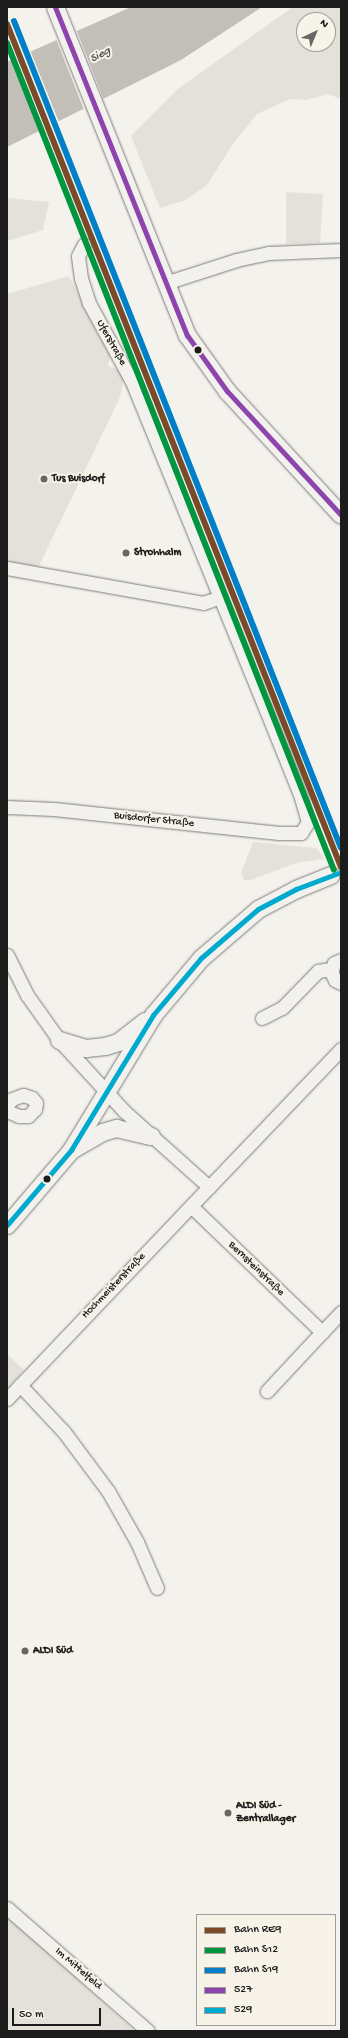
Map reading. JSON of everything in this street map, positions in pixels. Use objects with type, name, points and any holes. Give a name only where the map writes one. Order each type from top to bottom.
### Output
[{"type":"main road","points":[[55,7],[149,244],[187,335],[198,353],[227,391],[341,516]]},
{"type":"main road","points":[[7,1225],[71,1150],[153,1015],[201,958],[258,909],[296,889],[330,875]]},
{"type":"main road","points":[[59,1040],[86,1048],[104,1046],[118,1042],[153,1015]]},
{"type":"main road","points":[[71,1150],[102,1132],[116,1128],[150,1136]]},
{"type":"street","name":"Uferstraße","points":[[84,244],[78,256],[81,278],[89,303],[131,380],[301,797],[308,822],[301,833]]},
{"type":"street","points":[[165,283],[236,260],[269,253],[341,250]]},
{"type":"street","points":[[7,568],[203,603],[220,597]]},
{"type":"street","name":"Buisdorfer Straße","points":[[7,806],[54,808],[279,834],[301,833]]},
{"type":"street","points":[[7,955],[27,995],[59,1040],[106,1092],[150,1136],[209,1187]]},
{"type":"street","points":[[336,964],[333,978],[341,983]]},
{"type":"street","points":[[262,1018],[282,1008],[318,971],[336,964]]},
{"type":"street","name":"Hochmeisterstraße","points":[[7,1399],[341,1048]]},
{"type":"street","points":[[7,1105],[12,1099],[23,1095],[32,1098],[36,1103],[35,1109],[28,1116],[19,1116],[7,1111]]},
{"type":"street","name":"Bernsteinstraße","points":[[191,1206],[322,1332]]},
{"type":"street","points":[[267,1391],[341,1312]]},
{"type":"street","points":[[20,1385],[64,1432],[108,1491],[137,1542],[157,1588]]},
{"type":"street","name":"Im Mittelfeld","points":[[7,1908],[148,2031]]},
{"type":"shaded area","points":[[293,7],[341,7],[341,99],[328,94],[306,100],[290,99],[257,114],[233,144],[207,185],[186,200],[160,208],[131,136],[179,88]]},
{"type":"shaded area","points":[[286,192],[323,194],[320,243],[286,244]]},
{"type":"shaded area","points":[[7,198],[49,202],[43,230],[7,241]]},
{"type":"shaded area","name":"Tus Buisdorf","points":[[69,276],[111,354],[108,366],[125,372],[120,397],[38,568],[7,561],[7,294]]},
{"type":"shaded area","points":[[253,842],[316,848],[325,859],[296,863],[251,880],[244,880],[241,873]]},
{"type":"shaded area","points":[[7,1354],[24,1370],[7,1389]]},
{"type":"shaded area","points":[[7,1917],[64,1967],[135,2031],[7,2031]]},
{"type":"water","name":"Sieg","points":[[131,7],[262,7],[181,60],[7,147],[7,62]]},
{"type":"pier","points":[[76,29],[104,100],[84,110],[56,39]]},
{"type":"pier","points":[[30,50],[59,122],[44,130],[15,57]]},
{"type":"rail line","name":"S19","points":[[14,21],[341,848]]},
{"type":"rail line","name":"RE9","points":[[7,24],[341,867]]},
{"type":"rail line","name":"S12","points":[[7,43],[334,870]]},
{"type":"transit line","name":"527","points":[[55,7],[187,335],[227,391],[341,515]]},
{"type":"transit line","name":"529","points":[[7,1225],[71,1150],[153,1015],[201,958],[258,909],[296,889],[341,872]]},
{"type":"place","name":"Tus Buisdorf","points":[[44,479]]},
{"type":"place","name":"Strohhalm","points":[[126,553]]},
{"type":"place","name":"ALDI Süd","points":[[25,1651]]},
{"type":"place","name":"ALDI Süd - Zentrallager","points":[[228,1813]]}]
